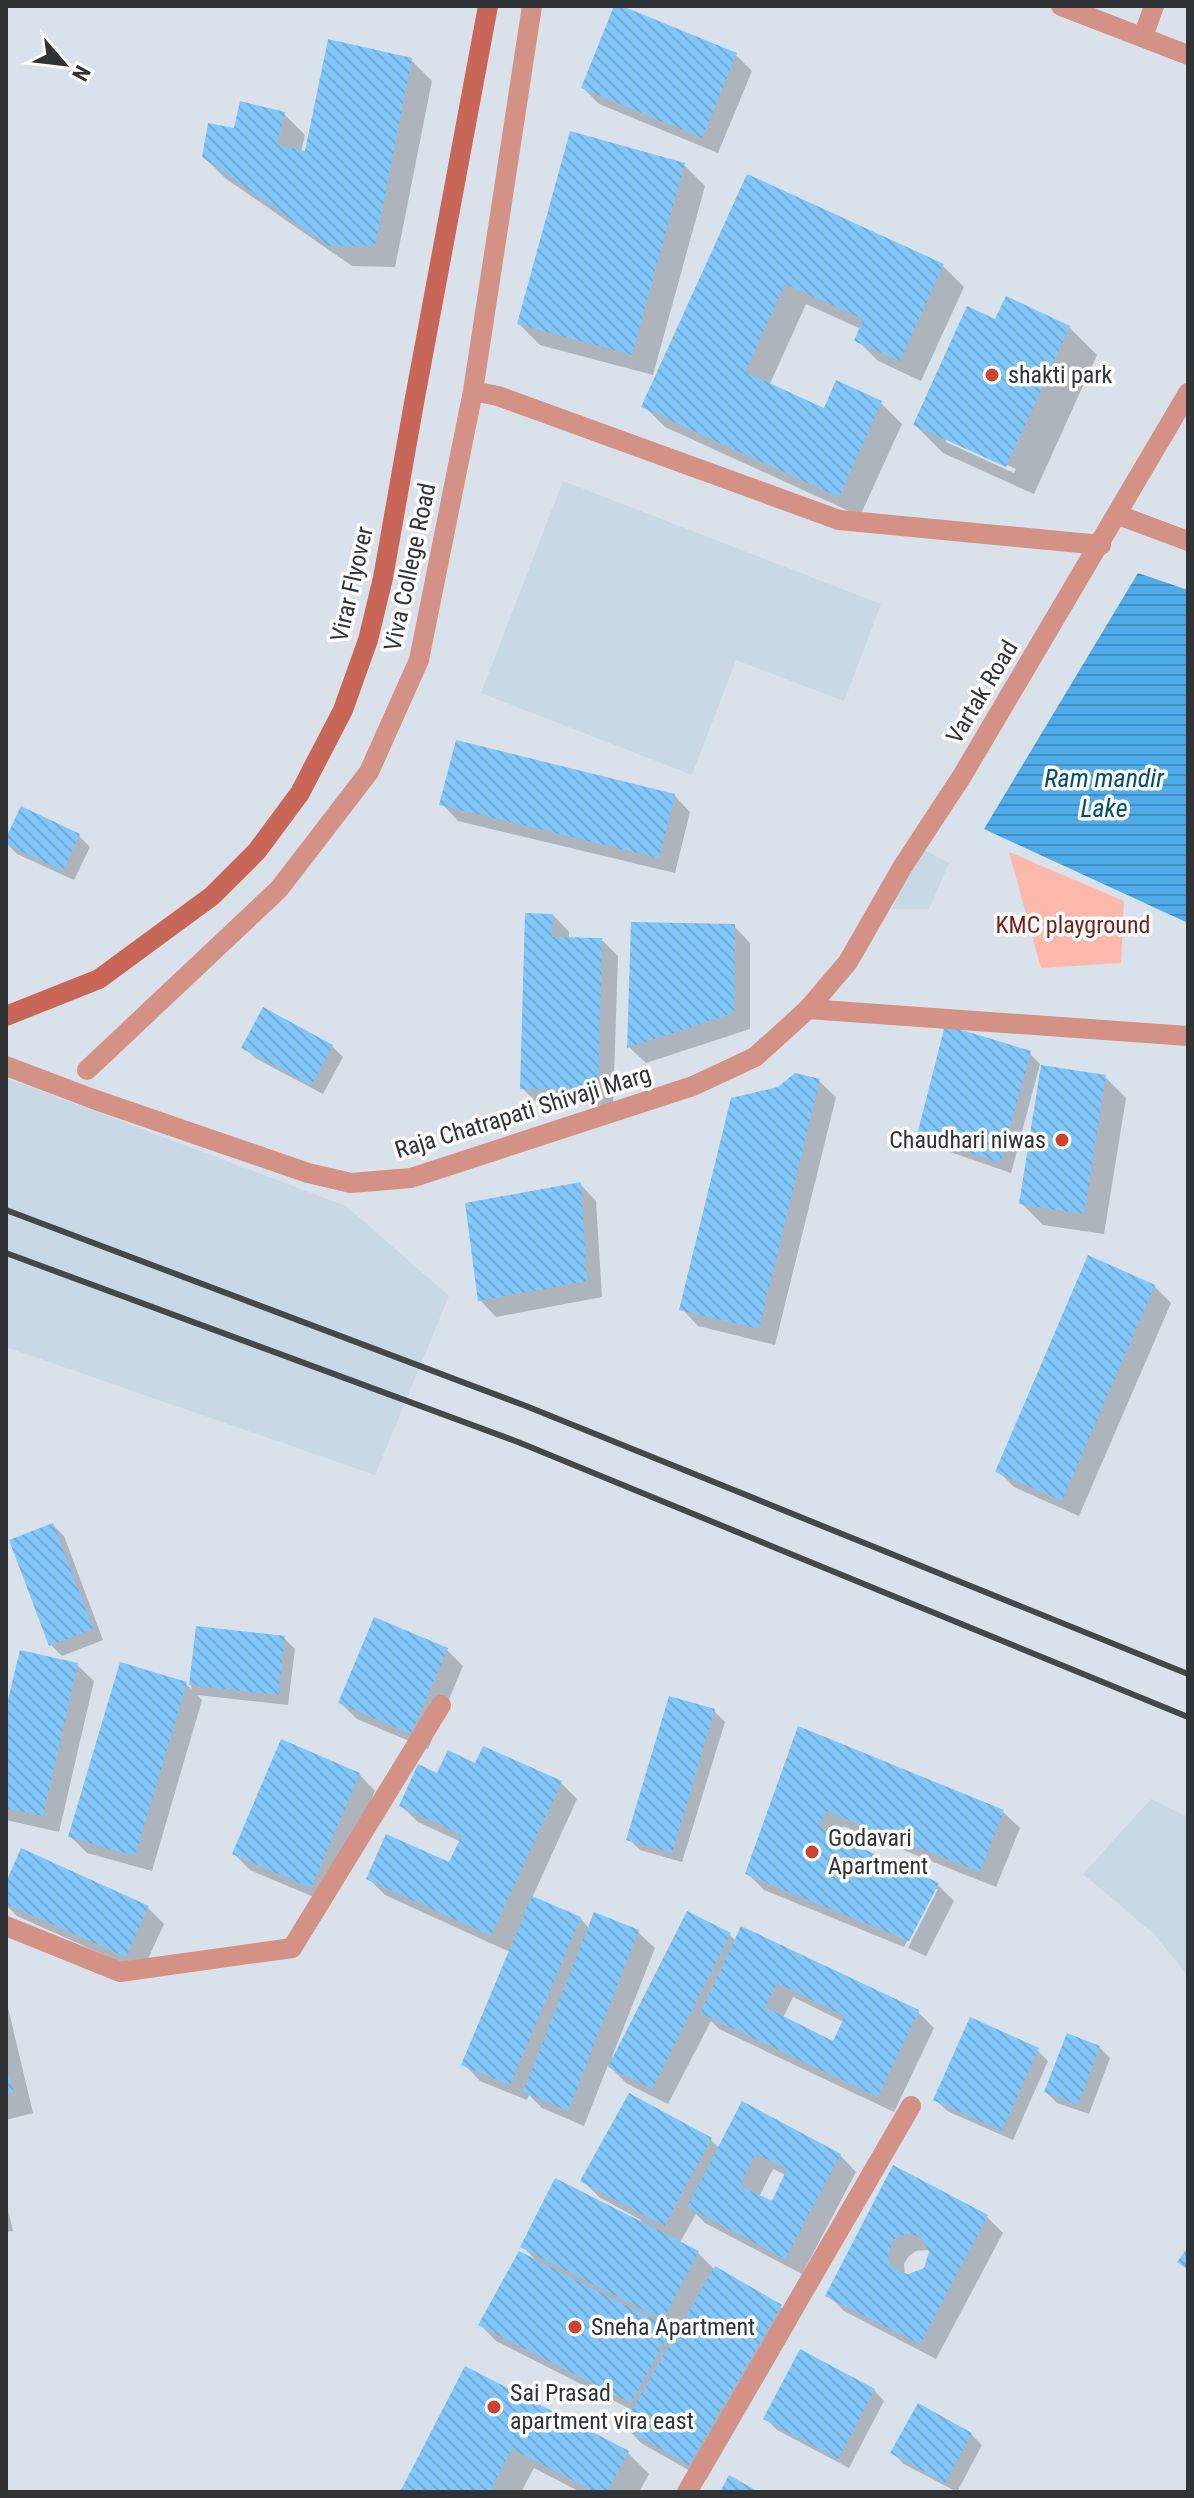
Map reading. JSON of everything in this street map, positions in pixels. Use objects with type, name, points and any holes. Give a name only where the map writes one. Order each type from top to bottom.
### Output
[{"type":"main road","name":"Virar Flyover","points":[[6,1016],[99,979],[212,896],[257,851],[300,793],[343,710],[368,640],[383,578],[488,6]]},
{"type":"street","name":"Viva College Road","points":[[87,1070],[279,889],[369,772],[419,660],[473,391],[532,6]]},
{"type":"street","points":[[1061,6],[1188,55]]},
{"type":"street","points":[[1143,37],[1154,6]]},
{"type":"street","points":[[473,391],[498,396],[839,520],[1101,545]]},
{"type":"street","name":"Vartak Road","points":[[808,1009],[848,962],[903,866],[962,776],[1101,545],[1188,393]]},
{"type":"street","points":[[1118,515],[1188,541]]},
{"type":"street","points":[[808,1009],[1188,1036]]},
{"type":"street","name":"Raja Chatrapati Shivaji Marg","points":[[6,1066],[308,1173],[351,1183],[411,1178],[693,1086],[755,1057],[808,1009]]},
{"type":"street","points":[[6,1926],[120,1972],[292,1948],[441,1705]]},
{"type":"street","points":[[687,2492],[911,2106]]},
{"type":"shaded area","points":[[563,481],[881,604],[844,701],[736,660],[692,775],[481,693]]},
{"type":"shaded area","points":[[921,848],[949,863],[929,909],[892,909]]},
{"type":"shaded area","points":[[6,1078],[346,1206],[449,1296],[375,1475],[6,1347]]},
{"type":"shaded area","points":[[1151,1799],[1188,1817],[1188,1976],[1154,1934],[1083,1874]]},
{"type":"green space","name":"KMC playground","points":[[1009,852],[1124,901],[1121,963],[1041,968]]},
{"type":"water","name":"Ram mandir Lake","points":[[1138,573],[1188,590],[1188,923],[984,829]]},
{"type":"building","points":[[614,6],[622,6],[737,53],[702,138],[581,88]]},
{"type":"building","points":[[328,39],[412,58],[375,246],[329,246],[202,157],[208,123],[234,128],[240,101],[285,112],[277,145],[305,151]]},
{"type":"building","points":[[570,131],[685,163],[632,355],[517,324]]},
{"type":"building","points":[[747,174],[944,264],[900,361],[854,341],[863,319],[785,284],[745,372],[824,408],[836,380],[882,401],[839,497],[641,407]]},
{"type":"building","name":"shakti park","points":[[1006,296],[1070,326],[1006,467],[913,425],[967,306],[995,319]]},
{"type":"building","points":[[456,740],[675,794],[659,858],[439,805]]},
{"type":"building","points":[[21,806],[80,834],[63,871],[6,844]]},
{"type":"building","points":[[525,913],[553,914],[552,937],[602,938],[598,1091],[520,1089]]},
{"type":"building","points":[[631,922],[735,924],[734,1013],[627,1048]]},
{"type":"building","points":[[263,1007],[333,1045],[312,1085],[241,1048]]},
{"type":"building","points":[[945,1025],[1031,1051],[1000,1163],[917,1135]]},
{"type":"building","name":"Chaudhari niwas","points":[[1041,1065],[1106,1075],[1084,1214],[1019,1204]]},
{"type":"building","points":[[795,1073],[820,1079],[759,1329],[679,1310],[731,1098],[778,1087]]},
{"type":"building","points":[[581,1182],[587,1281],[478,1301],[465,1203]]},
{"type":"building","points":[[1088,1255],[1155,1285],[1062,1501],[995,1472]]},
{"type":"building","points":[[53,1523],[93,1629],[49,1646],[9,1540]]},
{"type":"building","points":[[374,1617],[448,1648],[411,1734],[338,1703]]},
{"type":"building","points":[[196,1626],[285,1636],[278,1695],[189,1685]]},
{"type":"building","points":[[20,1650],[78,1663],[43,1816],[6,1808],[6,1708]]},
{"type":"building","points":[[120,1662],[187,1682],[135,1856],[68,1837]]},
{"type":"building","points":[[669,1696],[715,1709],[672,1853],[626,1840]]},
{"type":"building","name":"Godavari Apartment","points":[[798,1726],[1004,1810],[980,1872],[826,1811],[819,1826],[826,1832],[939,1883],[909,1941],[745,1874]]},
{"type":"building","points":[[281,1739],[360,1773],[311,1888],[232,1854]]},
{"type":"building","points":[[483,1746],[562,1781],[491,1936],[366,1879],[386,1834],[449,1862],[462,1835],[399,1806],[418,1764],[437,1773],[448,1750],[475,1763]]},
{"type":"building","points":[[21,1848],[149,1906],[126,1957],[6,1904],[6,1882]]},
{"type":"building","points":[[532,1896],[581,1917],[510,2085],[461,2065]]},
{"type":"building","points":[[687,1911],[731,1933],[652,2089],[608,2067]]},
{"type":"building","points":[[594,1912],[639,1930],[568,2111],[523,2092]]},
{"type":"building","points":[[741,1926],[919,2010],[878,2097],[700,2013]],"holes":[[[777,1983],[845,2016],[833,2041],[765,2007]]]},
{"type":"building","points":[[970,2017],[1039,2048],[1002,2131],[933,2100]]},
{"type":"building","points":[[1067,2033],[1100,2046],[1078,2105],[1044,2092]]},
{"type":"building","points":[[6,2065],[14,2092],[6,2094]]},
{"type":"building","points":[[629,2093],[712,2138],[664,2226],[580,2181]]},
{"type":"building","points":[[742,2101],[841,2154],[785,2259],[687,2207]],"holes":[[[756,2154],[787,2169],[772,2201],[740,2186]]]},
{"type":"building","points":[[893,2165],[988,2215],[920,2344],[825,2296]],"holes":[[[908,2233],[922,2238],[929,2252],[924,2268],[909,2274],[894,2269],[888,2255],[893,2240]]]},
{"type":"building","points":[[555,2178],[699,2251],[663,2320],[520,2247]]},
{"type":"building","points":[[1188,2247],[1188,2270],[1177,2262]]},
{"type":"building","name":"Sneha Apartment","points":[[519,2251],[672,2329],[631,2403],[478,2325]]},
{"type":"building","points":[[715,2266],[782,2305],[689,2465],[622,2427]]},
{"type":"building","points":[[800,2349],[875,2389],[838,2459],[763,2419]]},
{"type":"building","name":"Sai Prasad apartment vira east","points":[[465,2366],[629,2451],[607,2492],[596,2492],[512,2449],[492,2487],[501,2492],[400,2492]]},
{"type":"building","points":[[918,2403],[972,2433],[945,2483],[890,2453]]},
{"type":"building","points":[[729,2475],[759,2492],[720,2492]]},
{"type":"railway","points":[[6,1210],[526,1406],[1188,1674]]},
{"type":"railway","points":[[6,1253],[518,1442],[1188,1717]]},
{"type":"place","name":"shakti park","points":[[992,375]]},
{"type":"place","name":"Chaudhari niwas","points":[[1062,1140]]},
{"type":"place","name":"Godavari Apartment","points":[[812,1852]]},
{"type":"place","name":"Sneha Apartment","points":[[575,2327]]},
{"type":"place","name":"Sai Prasad apartment vira east","points":[[494,2407]]}]
